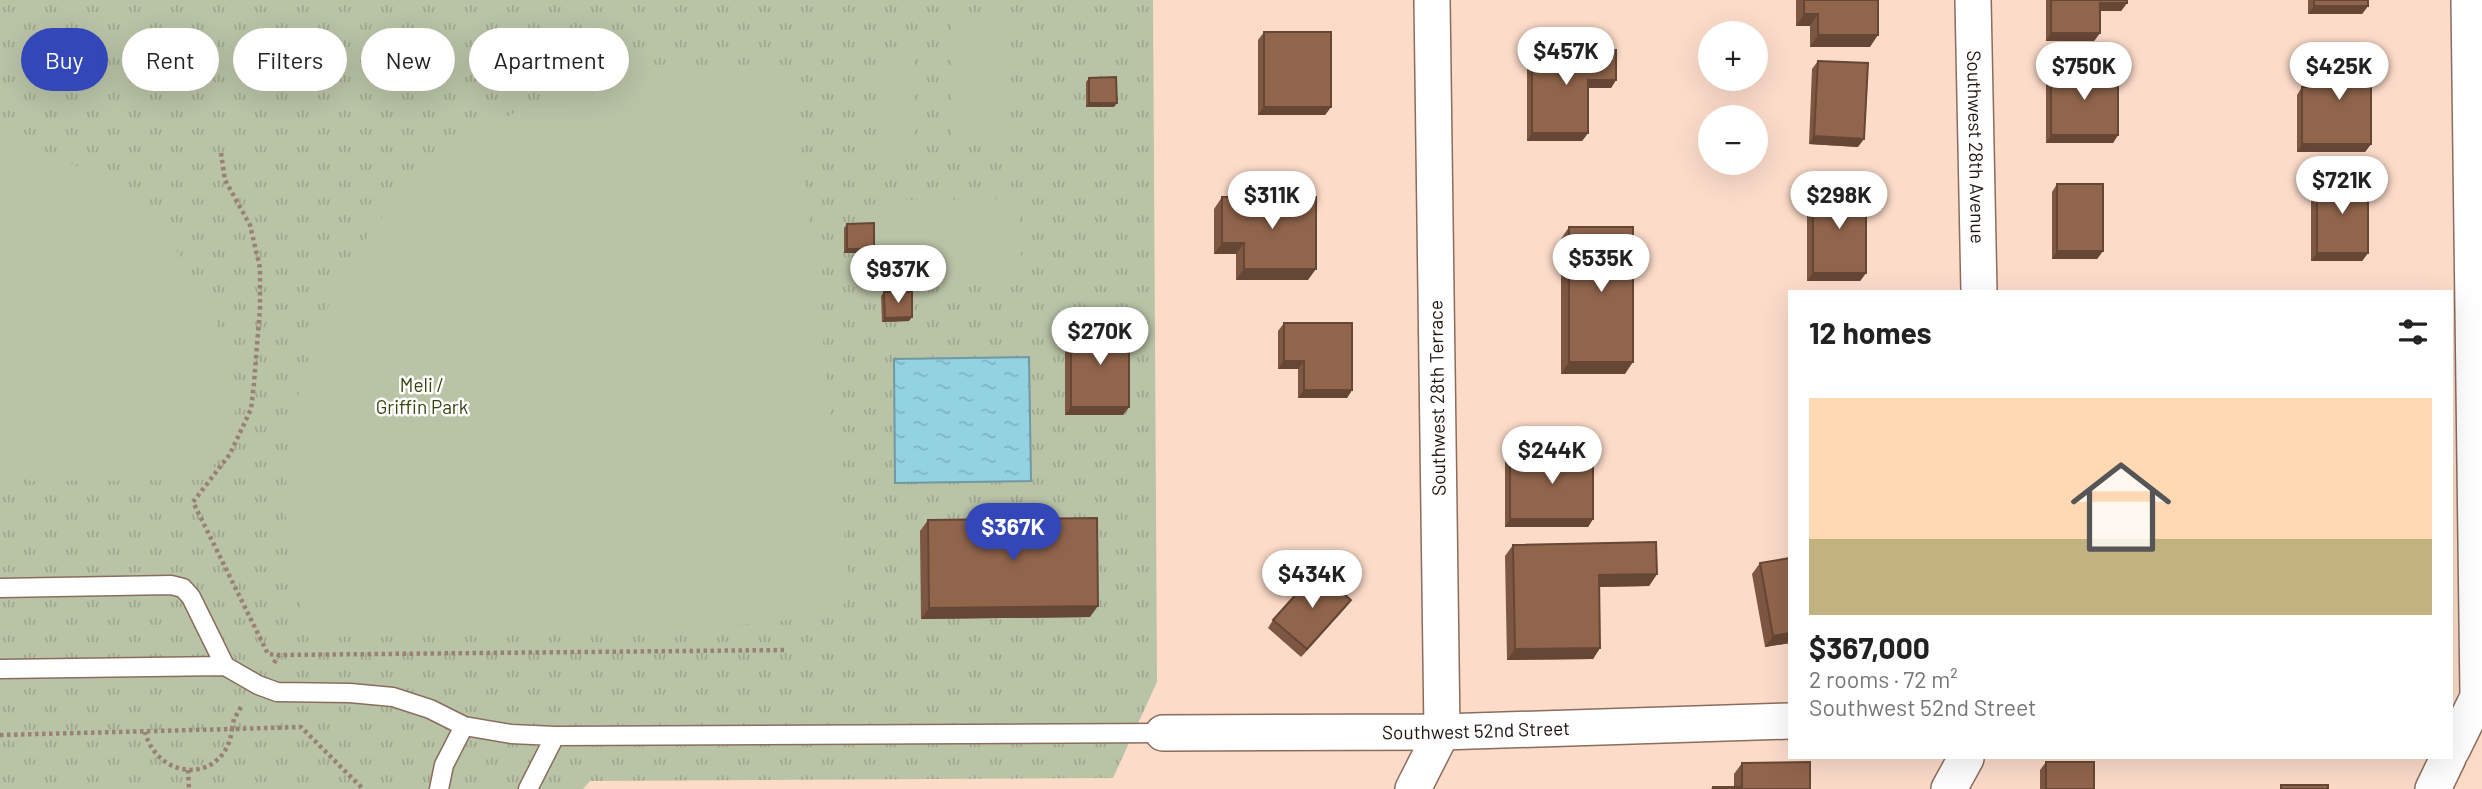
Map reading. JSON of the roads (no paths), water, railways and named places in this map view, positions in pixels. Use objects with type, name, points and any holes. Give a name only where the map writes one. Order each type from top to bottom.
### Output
[{"type":"street","name":"Southwest 28th Terrace","points":[[1413,789],[1441,732],[1432,0]]},
{"type":"street","name":"Southwest 28th Avenue","points":[[1973,0],[1979,290]]},
{"type":"street","points":[[2453,746],[2465,697],[2469,0]]},
{"type":"street","name":"Southwest 52nd Street","points":[[1163,733],[1441,732],[1788,721]]},
{"type":"street","points":[[1949,789],[1965,759]]},
{"type":"street","points":[[2433,789],[2448,759]]},
{"type":"lane","points":[[0,588],[171,585],[183,589],[191,597],[225,666]]},
{"type":"lane","points":[[0,669],[225,666],[258,685],[277,692],[350,693],[393,697],[430,709],[464,726],[511,734],[1163,733]]},
{"type":"lane","points":[[439,789],[444,765],[464,726]]},
{"type":"lane","points":[[528,789],[555,736]]},
{"type":"water","points":[[1029,357],[1031,481],[895,483],[894,359]]},
{"type":"park label","name":"Meli / Griffin Park","points":[[422,396]]}]
